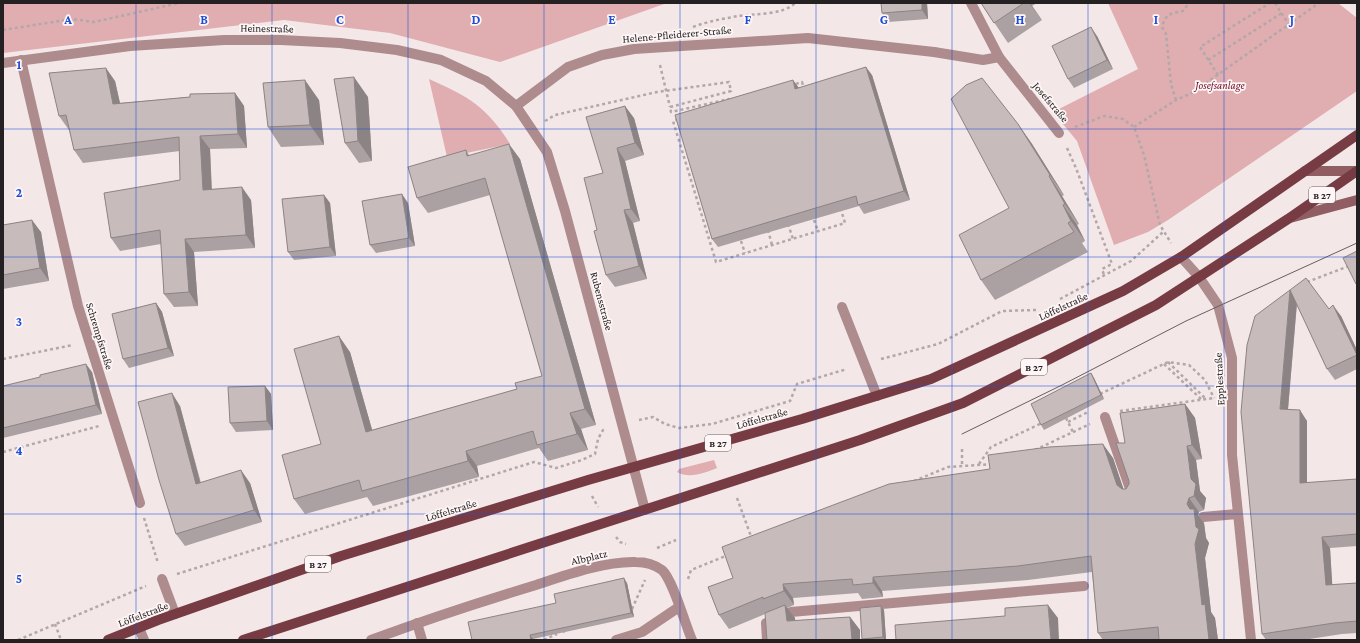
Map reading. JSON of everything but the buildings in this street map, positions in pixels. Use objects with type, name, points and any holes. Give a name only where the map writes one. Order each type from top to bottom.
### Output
[{"type":"main road","name":"Löffelstraße","points":[[108,640],[175,614],[341,556],[588,480],[802,419],[931,379],[1123,291],[1181,257],[1357,135]]},
{"type":"main road","points":[[1305,171],[1357,171]]},
{"type":"main road","name":"B 27","points":[[243,640],[860,440],[963,403],[1156,306],[1288,219],[1357,171]]},
{"type":"main road","points":[[1288,219],[1357,200]]},
{"type":"street","name":"Josefstraße","points":[[971,3],[999,56],[1059,133]]},
{"type":"street","name":"Helene-Pfleiderer-Straße","points":[[516,106],[568,67],[602,55],[655,46],[808,38],[934,52],[983,60],[999,56]]},
{"type":"street","name":"Heinestraße","points":[[3,63],[130,46],[224,40],[281,40],[340,43],[397,50],[441,60],[486,81],[516,106]]},
{"type":"street","name":"Schrempfstraße","points":[[21,60],[78,306],[140,502]]},
{"type":"street","name":"Rubensstraße","points":[[516,106],[547,152],[565,211],[645,510]]},
{"type":"street","name":"Epplestraße","points":[[1181,257],[1199,277],[1218,306],[1232,358],[1232,455],[1250,640]]},
{"type":"street","points":[[842,307],[877,396]]},
{"type":"street","points":[[1105,417],[1133,498]]},
{"type":"street","points":[[1203,517],[1237,514]]},
{"type":"street","name":"Albplatz","points":[[371,640],[416,623],[568,575],[614,564],[636,562],[651,564],[662,571]]},
{"type":"street","points":[[662,571],[672,586],[692,640]]},
{"type":"street","points":[[162,579],[175,614]]},
{"type":"street","points":[[767,640],[766,623],[791,612],[1084,586]]},
{"type":"street","points":[[616,640],[642,632],[679,607]]},
{"type":"street","points":[[416,623],[422,640]]},
{"type":"street","points":[[139,628],[144,640]]},
{"type":"path","points":[[3,30],[72,19],[94,22],[179,3]]},
{"type":"path","points":[[691,28],[712,21],[772,13],[795,3]]},
{"type":"path","points":[[1176,100],[1171,84],[1166,34],[1162,27],[1164,18],[1170,14],[1183,11],[1189,3]]},
{"type":"path","points":[[1218,75],[1200,47],[1270,3]]},
{"type":"path","points":[[1275,3],[1289,25]]},
{"type":"path","points":[[1181,257],[1163,232],[1144,154],[1134,127],[1176,100],[1192,93],[1319,3]]},
{"type":"path","points":[[1208,60],[1282,14]]},
{"type":"path","points":[[655,46],[671,112],[729,98],[732,111]]},
{"type":"path","points":[[555,115],[666,91],[729,82],[731,91],[670,107]]},
{"type":"path","points":[[802,82],[845,223],[716,262],[673,121],[774,90],[802,82]]},
{"type":"path","points":[[774,90],[776,95]]},
{"type":"path","points":[[749,98],[751,105]]},
{"type":"path","points":[[703,112],[704,116]]},
{"type":"path","name":"Josefstraße","points":[[1059,133],[1104,116],[1124,119],[1134,127]]},
{"type":"path","points":[[1059,133],[1076,168],[1112,264],[1102,269],[1104,275]]},
{"type":"path","points":[[786,216],[793,239]]},
{"type":"path","points":[[814,220],[818,231]]},
{"type":"path","points":[[765,223],[772,245]]},
{"type":"path","points":[[1058,300],[1131,261],[1163,232]]},
{"type":"path","points":[[741,241],[745,253]]},
{"type":"path","points":[[1304,283],[1352,265]]},
{"type":"path","points":[[18,640],[162,579],[534,462],[556,468],[582,460],[595,454],[598,439],[603,430],[653,417],[665,424],[679,428],[712,424],[790,401],[796,384],[938,344],[1002,311],[1039,310]]},
{"type":"path","points":[[3,359],[90,342]]},
{"type":"path","points":[[1168,362],[1206,399]]},
{"type":"path","points":[[1095,397],[1168,362],[1189,365],[1205,380],[1214,398]]},
{"type":"path","points":[[1164,364],[1201,400]]},
{"type":"path","points":[[1068,422],[1093,410]]},
{"type":"path","points":[[1066,418],[1073,432]]},
{"type":"path","points":[[912,482],[948,467],[979,465],[991,447],[1047,420]]},
{"type":"path","points":[[3,452],[115,422]]},
{"type":"path","points":[[962,449],[962,466]]},
{"type":"path","points":[[582,460],[593,498],[620,542]]},
{"type":"path","points":[[140,502],[162,579]]},
{"type":"path","points":[[653,549],[676,540]]},
{"type":"path","points":[[679,607],[691,570],[732,553]]},
{"type":"path","points":[[642,632],[631,611],[648,575],[662,571]]},
{"type":"path","points":[[55,624],[62,640]]},
{"type":"path","points":[[544,640],[562,629],[566,634]]},
{"type":"green space","points":[[3,3],[667,3],[500,62],[390,33],[284,20],[3,53]]},
{"type":"green space","name":"Josefsanlage","points":[[1108,3],[1338,3],[1357,18],[1357,91],[1168,220],[1148,232],[1114,245],[1077,141],[1053,112],[1138,69]]},
{"type":"green space","points":[[429,79],[455,91],[476,104],[502,131],[510,144],[447,157]]},
{"type":"green space","points":[[714,460],[717,468],[707,472],[687,475],[677,472],[679,469]]},
{"type":"tram line","points":[[962,434],[1062,385],[1186,321],[1357,243]]}]
